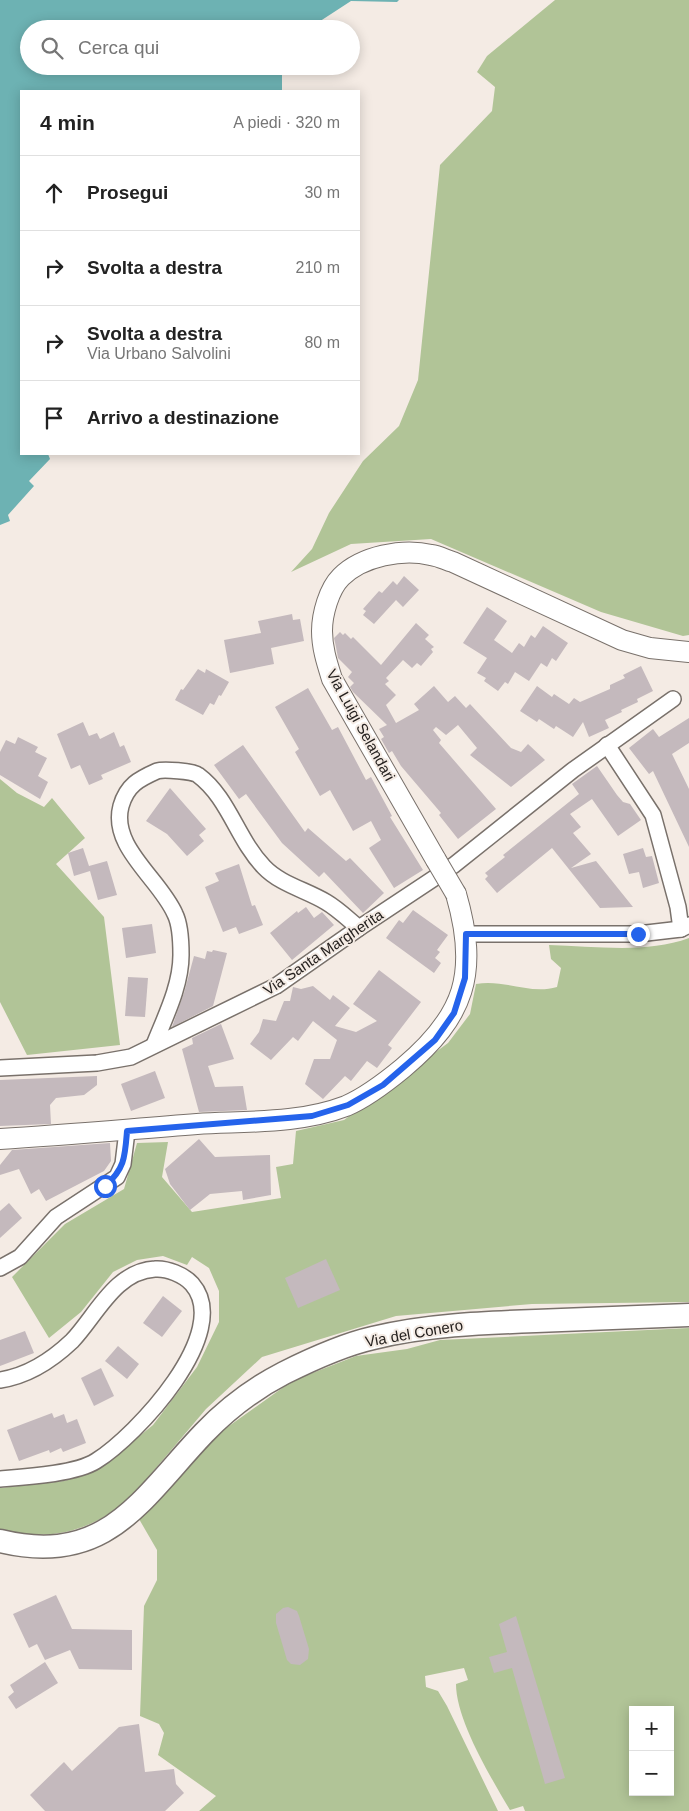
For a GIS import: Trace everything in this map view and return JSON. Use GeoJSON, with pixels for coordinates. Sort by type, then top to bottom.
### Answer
{"type":"FeatureCollection","features":[{"type":"Feature","properties":{"kind":"main road","name":"Via del Conero"},"geometry":{"type":"LineString","coordinates":[[4,1546],[34,1547],[68,1544],[110,1529],[144,1501],[205,1432],[231,1408],[282,1374],[339,1348],[396,1333],[471,1324],[689,1315]]}},
{"type":"Feature","properties":{"kind":"street","name":"Via Luigi Selandari"},"geometry":{"type":"LineString","coordinates":[[0,1139],[312,1116],[348,1105],[383,1085],[435,1040],[454,1013],[465,978],[466,934],[456,894],[330,672],[324,657],[322,629],[328,599],[341,577],[368,560],[388,554],[406,552],[430,554],[453,562],[622,640],[650,648],[689,652]]}},
{"type":"Feature","properties":{"kind":"street","name":"Via Santa Margherita"},"geometry":{"type":"LineString","coordinates":[[0,1068],[97,1063],[131,1056],[276,986],[454,865],[607,746],[673,699]]}},
{"type":"Feature","properties":{"kind":"street"},"geometry":{"type":"LineString","coordinates":[[466,934],[638,934],[685,927],[654,815],[607,746]]}},
{"type":"Feature","properties":{"kind":"street"},"geometry":{"type":"LineString","coordinates":[[154,1045],[177,983],[181,955],[176,915],[160,887],[137,861],[123,840],[119,815],[124,798],[136,780],[162,769],[196,774],[221,799],[244,842],[265,868],[295,887],[327,902],[359,928]]}},
{"type":"Feature","properties":{"kind":"street"},"geometry":{"type":"LineString","coordinates":[[0,1268],[20,1257],[56,1217],[116,1177],[123,1164],[127,1131]]}},
{"type":"Feature","properties":{"kind":"street"},"geometry":{"type":"LineString","coordinates":[[0,1380],[16,1378],[48,1361],[71,1341],[117,1285],[141,1272],[156,1268],[185,1276],[199,1292],[204,1312],[199,1333],[190,1355],[169,1390],[133,1431],[95,1462],[48,1475],[0,1479]]}},
{"type":"Feature","properties":{"kind":"green space"},"geometry":{"type":"Polygon","coordinates":[[[555,0],[689,0],[689,635],[683,636],[601,612],[431,539],[351,544],[291,572],[312,549],[329,513],[363,461],[399,426],[418,380],[440,165],[492,111],[495,87],[477,72],[487,56],[555,0]]]}},
{"type":"Feature","properties":{"kind":"green space"},"geometry":{"type":"Polygon","coordinates":[[[0,779],[17,793],[44,807],[52,798],[85,838],[56,864],[104,917],[120,1045],[27,1055],[0,1002],[0,779]]]}},
{"type":"Feature","properties":{"kind":"green space"},"geometry":{"type":"Polygon","coordinates":[[[689,938],[689,1302],[532,1304],[396,1316],[262,1357],[206,1409],[128,1501],[113,1512],[83,1527],[67,1532],[35,1534],[0,1529],[0,1488],[64,1481],[99,1469],[153,1425],[197,1367],[219,1322],[219,1291],[209,1268],[192,1257],[187,1265],[163,1256],[137,1260],[113,1272],[81,1312],[49,1338],[12,1277],[65,1224],[124,1189],[137,1143],[168,1142],[162,1177],[192,1212],[281,1198],[276,1167],[293,1164],[296,1131],[344,1120],[448,1043],[470,1014],[476,984],[497,983],[537,989],[557,987],[561,968],[551,959],[549,945],[638,948],[672,943],[689,938]]]}},
{"type":"Feature","properties":{"kind":"green space"},"geometry":{"type":"Polygon","coordinates":[[[689,1328],[689,1811],[525,1811],[523,1806],[510,1810],[476,1749],[462,1714],[456,1684],[468,1680],[464,1668],[425,1676],[426,1687],[438,1691],[447,1706],[498,1811],[199,1811],[216,1796],[158,1755],[164,1733],[159,1724],[140,1716],[144,1606],[157,1580],[157,1550],[139,1519],[222,1431],[292,1381],[356,1356],[407,1349],[440,1340],[689,1328]]]}},
{"type":"Feature","properties":{"kind":"water"},"geometry":{"type":"Polygon","coordinates":[[[0,0],[399,0],[397,2],[351,1],[322,20],[20,20],[20,75],[282,75],[282,90],[20,90],[20,455],[48,455],[50,459],[29,481],[34,486],[8,515],[10,521],[0,525],[0,0]]]}},
{"type":"Feature","properties":{"kind":"building"},"geometry":{"type":"Polygon","coordinates":[[[404,576],[419,590],[403,607],[396,600],[374,624],[363,615],[366,611],[363,609],[379,591],[382,593],[393,581],[397,585],[404,576]]]}},
{"type":"Feature","properties":{"kind":"building"},"geometry":{"type":"Polygon","coordinates":[[[487,607],[507,621],[494,640],[512,653],[519,643],[524,647],[531,635],[535,638],[543,626],[568,643],[556,661],[552,658],[547,667],[541,663],[529,681],[515,672],[508,684],[505,682],[498,691],[484,681],[486,678],[477,673],[487,658],[463,643],[487,607]]]}},
{"type":"Feature","properties":{"kind":"building"},"geometry":{"type":"Polygon","coordinates":[[[292,614],[293,620],[300,619],[304,641],[271,648],[274,664],[230,673],[224,640],[261,633],[258,621],[292,614]]]}},
{"type":"Feature","properties":{"kind":"building"},"geometry":{"type":"Polygon","coordinates":[[[416,623],[429,635],[425,639],[434,647],[431,649],[433,652],[421,666],[417,663],[412,668],[403,660],[386,678],[389,681],[385,684],[396,695],[386,705],[396,723],[419,710],[414,704],[434,686],[448,702],[455,696],[466,708],[470,704],[511,748],[521,752],[528,744],[545,760],[511,787],[470,755],[477,748],[458,725],[446,735],[436,727],[433,730],[441,740],[439,743],[496,809],[458,839],[439,815],[441,813],[401,766],[392,751],[389,753],[381,739],[384,737],[379,729],[387,725],[353,692],[350,687],[354,683],[348,677],[352,672],[338,658],[334,638],[340,632],[343,635],[345,633],[351,639],[353,637],[381,665],[416,623]]]}},
{"type":"Feature","properties":{"kind":"building"},"geometry":{"type":"Polygon","coordinates":[[[641,666],[653,691],[637,699],[638,702],[621,710],[622,712],[605,720],[609,728],[589,737],[583,722],[573,737],[556,726],[554,729],[539,719],[537,722],[520,711],[537,686],[552,697],[554,694],[569,704],[574,698],[580,702],[610,689],[610,685],[625,678],[623,675],[641,666]]]}},
{"type":"Feature","properties":{"kind":"building"},"geometry":{"type":"Polygon","coordinates":[[[198,669],[205,673],[206,669],[229,682],[214,705],[210,703],[203,715],[175,700],[181,689],[183,690],[198,669]]]}},
{"type":"Feature","properties":{"kind":"building"},"geometry":{"type":"Polygon","coordinates":[[[308,688],[332,730],[338,727],[366,780],[371,777],[392,816],[390,817],[423,870],[394,888],[369,848],[381,840],[371,821],[353,831],[330,790],[320,796],[295,752],[299,749],[275,707],[308,688]]]}},
{"type":"Feature","properties":{"kind":"building"},"geometry":{"type":"Polygon","coordinates":[[[689,718],[689,743],[672,754],[689,789],[689,847],[653,771],[649,774],[629,748],[653,729],[659,737],[689,718]]]}},
{"type":"Feature","properties":{"kind":"building"},"geometry":{"type":"Polygon","coordinates":[[[83,722],[89,736],[97,733],[100,739],[114,732],[120,747],[124,745],[131,762],[101,775],[103,779],[89,785],[80,765],[71,769],[57,734],[83,722]]]}},
{"type":"Feature","properties":{"kind":"building"},"geometry":{"type":"Polygon","coordinates":[[[18,737],[38,747],[35,752],[47,758],[38,776],[48,782],[40,799],[0,775],[0,752],[6,740],[15,744],[18,737]]]}},
{"type":"Feature","properties":{"kind":"building"},"geometry":{"type":"Polygon","coordinates":[[[243,745],[305,832],[308,828],[346,861],[350,858],[384,893],[363,913],[324,872],[319,877],[282,843],[246,794],[239,799],[214,765],[243,745]]]}},
{"type":"Feature","properties":{"kind":"building"},"geometry":{"type":"Polygon","coordinates":[[[597,766],[617,795],[623,802],[630,804],[641,820],[618,836],[592,799],[570,814],[581,827],[573,833],[591,854],[571,868],[596,861],[633,907],[600,908],[552,848],[497,893],[485,879],[488,876],[485,873],[505,857],[503,855],[579,794],[572,784],[597,766]]]}},
{"type":"Feature","properties":{"kind":"building"},"geometry":{"type":"Polygon","coordinates":[[[170,788],[206,829],[199,835],[204,841],[187,856],[167,834],[146,821],[170,788]]]}},
{"type":"Feature","properties":{"kind":"building"},"geometry":{"type":"Polygon","coordinates":[[[83,848],[89,866],[107,861],[117,895],[98,900],[90,871],[74,876],[68,853],[83,848]]]}},
{"type":"Feature","properties":{"kind":"building"},"geometry":{"type":"Polygon","coordinates":[[[643,848],[646,857],[652,856],[659,883],[643,888],[639,872],[629,874],[623,854],[643,848]]]}},
{"type":"Feature","properties":{"kind":"building"},"geometry":{"type":"Polygon","coordinates":[[[239,864],[252,906],[255,905],[263,925],[239,934],[236,927],[223,932],[205,887],[219,881],[215,873],[239,864]]]}},
{"type":"Feature","properties":{"kind":"building"},"geometry":{"type":"Polygon","coordinates":[[[306,907],[314,918],[322,912],[334,925],[292,960],[270,933],[297,911],[298,913],[306,907]]]}},
{"type":"Feature","properties":{"kind":"building"},"geometry":{"type":"Polygon","coordinates":[[[413,910],[448,935],[437,950],[440,952],[435,958],[441,963],[434,973],[386,938],[399,920],[403,923],[413,910]]]}},
{"type":"Feature","properties":{"kind":"building"},"geometry":{"type":"Polygon","coordinates":[[[152,924],[156,953],[126,958],[122,928],[152,924]]]}},
{"type":"Feature","properties":{"kind":"building"},"geometry":{"type":"Polygon","coordinates":[[[213,950],[227,953],[213,1006],[172,1027],[194,956],[205,959],[207,951],[212,952],[213,950]]]}},
{"type":"Feature","properties":{"kind":"building"},"geometry":{"type":"Polygon","coordinates":[[[379,970],[421,1002],[388,1045],[392,1048],[377,1068],[367,1061],[351,1081],[345,1076],[323,1099],[305,1084],[314,1059],[330,1059],[337,1040],[313,1021],[298,1041],[293,1037],[271,1060],[250,1044],[259,1032],[263,1019],[276,1021],[284,1001],[290,1001],[293,987],[301,989],[313,986],[330,1000],[333,995],[350,1008],[335,1026],[356,1032],[377,1021],[353,1004],[379,970]]]}},
{"type":"Feature","properties":{"kind":"building"},"geometry":{"type":"Polygon","coordinates":[[[128,977],[148,978],[145,1017],[125,1016],[128,977]]]}},
{"type":"Feature","properties":{"kind":"building"},"geometry":{"type":"Polygon","coordinates":[[[221,1024],[234,1059],[208,1066],[215,1087],[243,1086],[247,1110],[199,1112],[182,1049],[193,1044],[192,1038],[221,1024]]]}},
{"type":"Feature","properties":{"kind":"building"},"geometry":{"type":"Polygon","coordinates":[[[155,1071],[165,1098],[131,1111],[121,1084],[155,1071]]]}},
{"type":"Feature","properties":{"kind":"building"},"geometry":{"type":"Polygon","coordinates":[[[97,1076],[97,1085],[84,1095],[56,1098],[50,1105],[51,1124],[0,1126],[0,1080],[97,1076]]]}},
{"type":"Feature","properties":{"kind":"building"},"geometry":{"type":"Polygon","coordinates":[[[199,1139],[215,1157],[270,1155],[271,1195],[243,1200],[242,1191],[210,1194],[190,1210],[170,1184],[165,1169],[199,1139]]]}},
{"type":"Feature","properties":{"kind":"building"},"geometry":{"type":"Polygon","coordinates":[[[110,1143],[111,1161],[104,1171],[46,1201],[39,1189],[31,1194],[19,1169],[0,1175],[0,1165],[12,1150],[110,1143]]]}},
{"type":"Feature","properties":{"kind":"building"},"geometry":{"type":"Polygon","coordinates":[[[9,1203],[22,1218],[0,1238],[0,1211],[9,1203]]]}},
{"type":"Feature","properties":{"kind":"building"},"geometry":{"type":"Polygon","coordinates":[[[326,1259],[340,1290],[298,1308],[285,1278],[326,1259]]]}},
{"type":"Feature","properties":{"kind":"building"},"geometry":{"type":"Polygon","coordinates":[[[163,1296],[182,1311],[162,1337],[143,1323],[163,1296]]]}},
{"type":"Feature","properties":{"kind":"building"},"geometry":{"type":"Polygon","coordinates":[[[25,1331],[34,1353],[0,1366],[0,1340],[25,1331]]]}},
{"type":"Feature","properties":{"kind":"building"},"geometry":{"type":"Polygon","coordinates":[[[118,1346],[139,1364],[127,1379],[105,1361],[118,1346]]]}},
{"type":"Feature","properties":{"kind":"building"},"geometry":{"type":"Polygon","coordinates":[[[101,1368],[114,1396],[94,1406],[81,1378],[101,1368]]]}},
{"type":"Feature","properties":{"kind":"building"},"geometry":{"type":"Polygon","coordinates":[[[52,1413],[54,1418],[64,1414],[67,1423],[77,1419],[86,1443],[63,1452],[61,1448],[50,1453],[49,1450],[19,1461],[7,1430],[52,1413]]]}},
{"type":"Feature","properties":{"kind":"building"},"geometry":{"type":"Polygon","coordinates":[[[56,1595],[72,1629],[132,1630],[132,1670],[79,1669],[70,1650],[45,1660],[37,1644],[29,1648],[13,1614],[56,1595]]]}},
{"type":"Feature","properties":{"kind":"building"},"geometry":{"type":"Polygon","coordinates":[[[288,1607],[297,1611],[309,1649],[308,1659],[300,1665],[291,1664],[287,1660],[276,1623],[276,1614],[283,1608],[288,1607]]]}},
{"type":"Feature","properties":{"kind":"building"},"geometry":{"type":"Polygon","coordinates":[[[516,1616],[565,1778],[545,1784],[512,1668],[494,1673],[489,1657],[507,1652],[499,1624],[516,1616]]]}},
{"type":"Feature","properties":{"kind":"building"},"geometry":{"type":"Polygon","coordinates":[[[45,1662],[58,1683],[16,1709],[8,1697],[14,1692],[10,1685],[45,1662]]]}},
{"type":"Feature","properties":{"kind":"building"},"geometry":{"type":"Polygon","coordinates":[[[139,1724],[145,1772],[174,1769],[176,1784],[184,1793],[165,1811],[45,1811],[30,1795],[64,1762],[72,1771],[119,1727],[139,1724]]]}},
{"type":"Feature","properties":{"kind":"route"},"geometry":{"type":"LineString","coordinates":[[105,1186],[116,1177],[123,1164],[127,1131],[312,1116],[348,1105],[383,1085],[435,1040],[454,1013],[465,978],[466,934],[638,934]]}}]}
